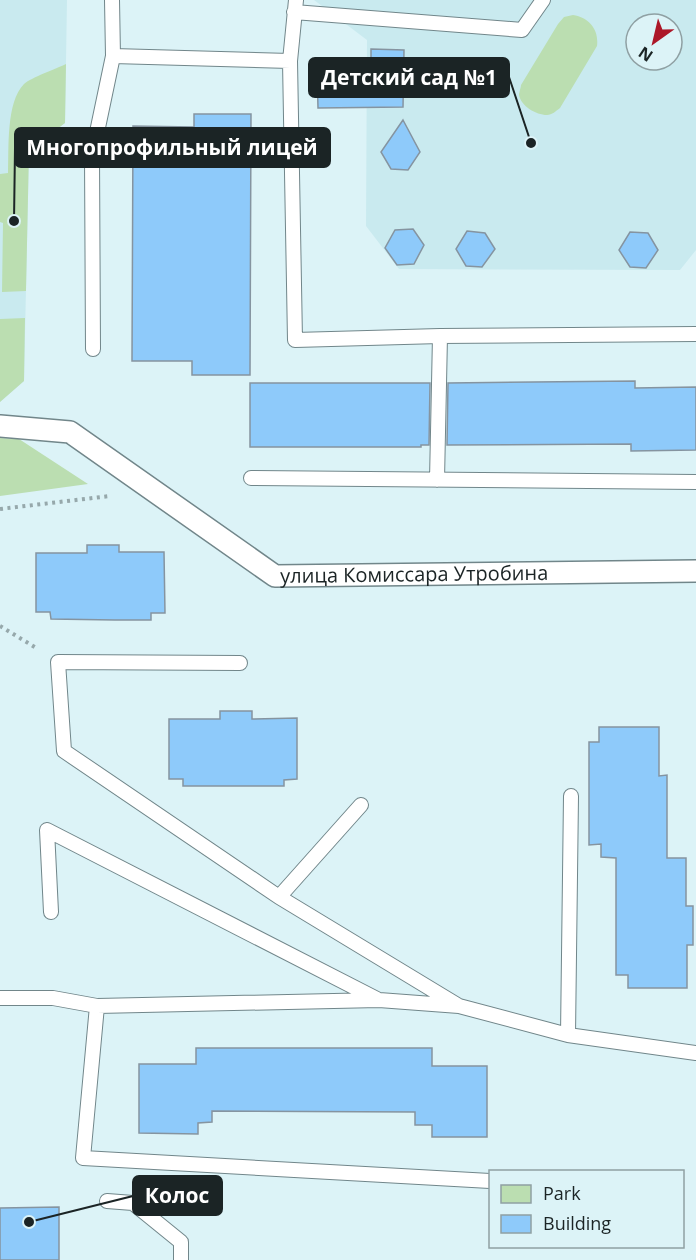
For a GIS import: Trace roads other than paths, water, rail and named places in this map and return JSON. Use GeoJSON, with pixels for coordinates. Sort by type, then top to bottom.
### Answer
{"type":"FeatureCollection","features":[{"type":"Feature","properties":{"kind":"street","name":"улица Комиссара Утробина"},"geometry":{"type":"LineString","coordinates":[[0,426],[70,432],[275,576],[696,571]]}},
{"type":"Feature","properties":{"kind":"lane"},"geometry":{"type":"LineString","coordinates":[[93,349],[92,156],[113,56],[112,0]]}},
{"type":"Feature","properties":{"kind":"lane"},"geometry":{"type":"LineString","coordinates":[[543,0],[522,30],[295,6],[290,61],[295,340],[440,336],[696,334]]}},
{"type":"Feature","properties":{"kind":"lane"},"geometry":{"type":"LineString","coordinates":[[113,56],[290,61]]}},
{"type":"Feature","properties":{"kind":"lane"},"geometry":{"type":"LineString","coordinates":[[437,480],[440,336]]}},
{"type":"Feature","properties":{"kind":"lane"},"geometry":{"type":"LineString","coordinates":[[251,478],[696,482]]}},
{"type":"Feature","properties":{"kind":"lane"},"geometry":{"type":"LineString","coordinates":[[240,663],[58,662],[64,752],[279,897],[459,1006]]}},
{"type":"Feature","properties":{"kind":"lane"},"geometry":{"type":"LineString","coordinates":[[568,1035],[571,796]]}},
{"type":"Feature","properties":{"kind":"lane"},"geometry":{"type":"LineString","coordinates":[[279,897],[362,805]]}},
{"type":"Feature","properties":{"kind":"lane"},"geometry":{"type":"LineString","coordinates":[[51,912],[47,830],[379,1000]]}},
{"type":"Feature","properties":{"kind":"lane"},"geometry":{"type":"LineString","coordinates":[[0,998],[53,998],[97,1006],[379,1000],[459,1006],[568,1035],[696,1053]]}},
{"type":"Feature","properties":{"kind":"lane"},"geometry":{"type":"LineString","coordinates":[[97,1006],[83,1158],[489,1181]]}},
{"type":"Feature","properties":{"kind":"lane"},"geometry":{"type":"LineString","coordinates":[[107,1201],[134,1203],[182,1242],[181,1260]]}},
{"type":"Feature","properties":{"kind":"place","name":"Детский сад №1"},"geometry":{"type":"Point","coordinates":[531,143]}},
{"type":"Feature","properties":{"kind":"place","name":"Многопрофильный лицей"},"geometry":{"type":"Point","coordinates":[14,221]}},
{"type":"Feature","properties":{"kind":"place","name":"Колос"},"geometry":{"type":"Point","coordinates":[29,1222]}}]}
